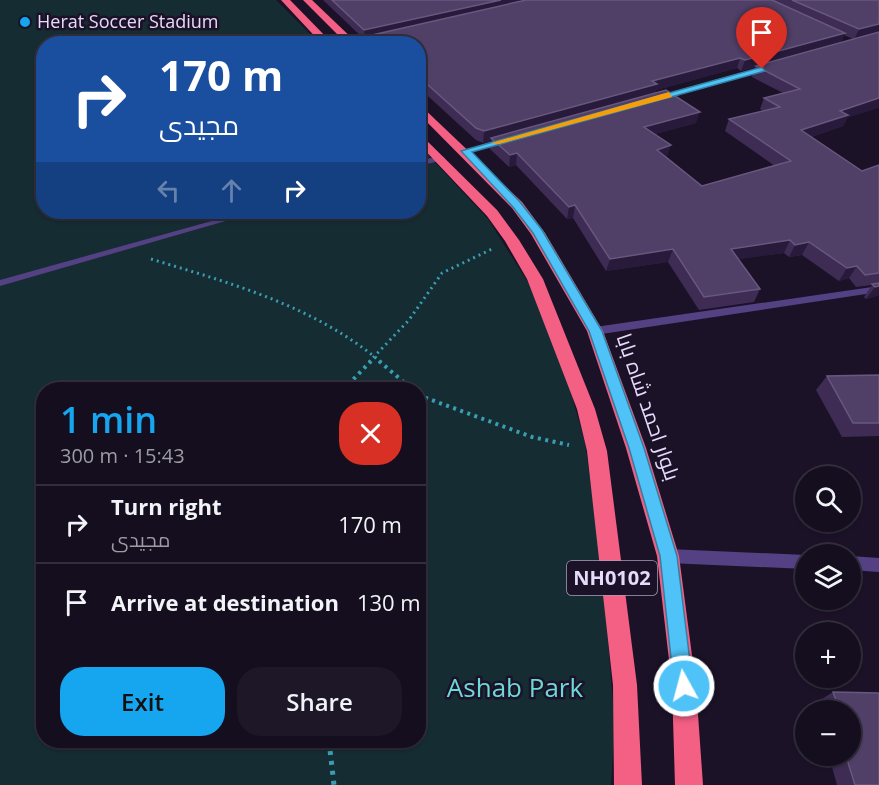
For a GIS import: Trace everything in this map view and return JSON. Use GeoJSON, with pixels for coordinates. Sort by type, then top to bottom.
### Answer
{"type":"FeatureCollection","features":[{"type":"Feature","properties":{"kind":"highway"},"geometry":{"type":"LineString","coordinates":[[285,0],[320,36]]}},
{"type":"Feature","properties":{"kind":"highway"},"geometry":{"type":"LineString","coordinates":[[310,0],[345,36]]}},
{"type":"Feature","properties":{"kind":"highway","name":"بلوار احمد شاه بابا"},"geometry":{"type":"LineString","coordinates":[[426,114],[517,204],[538,233],[595,331],[636,448],[668,556],[684,686],[689,785]]}},
{"type":"Feature","properties":{"kind":"highway","name":"NH0102"},"geometry":{"type":"LineString","coordinates":[[426,143],[492,213],[512,240],[535,279],[586,409],[597,451],[625,685],[628,785]]}},
{"type":"Feature","properties":{"kind":"street"},"geometry":{"type":"LineString","coordinates":[[648,100],[774,66]]}},
{"type":"Feature","properties":{"kind":"street"},"geometry":{"type":"LineString","coordinates":[[466,151],[512,138]]}},
{"type":"Feature","properties":{"kind":"street"},"geometry":{"type":"LineString","coordinates":[[426,162],[441,158]]}},
{"type":"Feature","properties":{"kind":"street"},"geometry":{"type":"LineString","coordinates":[[0,283],[227,219]]}},
{"type":"Feature","properties":{"kind":"street"},"geometry":{"type":"LineString","coordinates":[[595,331],[879,289]]}},
{"type":"Feature","properties":{"kind":"street"},"geometry":{"type":"LineString","coordinates":[[668,556],[795,562]]}},
{"type":"Feature","properties":{"kind":"street"},"geometry":{"type":"LineString","coordinates":[[861,564],[879,565]]}},
{"type":"Feature","properties":{"kind":"path"},"geometry":{"type":"LineString","coordinates":[[350,382],[409,320],[442,273],[512,240]]}},
{"type":"Feature","properties":{"kind":"path"},"geometry":{"type":"LineString","coordinates":[[119,249],[234,284],[314,316],[374,356],[404,382]]}},
{"type":"Feature","properties":{"kind":"path"},"geometry":{"type":"LineString","coordinates":[[426,398],[532,438],[597,451]]}},
{"type":"Feature","properties":{"kind":"path"},"geometry":{"type":"LineString","coordinates":[[330,748],[334,785]]}},
{"type":"Feature","properties":{"kind":"green space","name":"Ashab Park"},"geometry":{"type":"Polygon","coordinates":[[[0,0],[276,0],[312,36],[36,36],[36,219],[426,219],[426,153],[488,219],[529,284],[561,357],[585,443],[600,547],[615,725],[611,785],[0,785],[0,0]]]}},
{"type":"Feature","properties":{"kind":"building"},"geometry":{"type":"Polygon","coordinates":[[[332,0],[501,0],[364,30],[332,0]]]}},
{"type":"Feature","properties":{"kind":"building"},"geometry":{"type":"Polygon","coordinates":[[[526,0],[772,0],[845,33],[745,60],[740,58],[652,81],[657,84],[484,131],[476,128],[426,83],[426,36],[368,36],[526,0]]]}},
{"type":"Feature","properties":{"kind":"building"},"geometry":{"type":"Polygon","coordinates":[[[792,0],[879,0],[879,24],[859,29],[792,0]]]}},
{"type":"Feature","properties":{"kind":"building"},"geometry":{"type":"Polygon","coordinates":[[[879,32],[879,98],[840,111],[848,115],[801,130],[862,171],[879,165],[879,273],[865,275],[857,266],[847,268],[809,242],[795,245],[790,240],[731,249],[760,289],[704,297],[673,249],[610,259],[575,205],[569,207],[517,153],[510,155],[491,138],[666,90],[700,112],[644,127],[671,145],[657,150],[702,186],[791,161],[729,119],[780,107],[764,98],[800,89],[756,66],[879,32]]]}},
{"type":"Feature","properties":{"kind":"building"},"geometry":{"type":"Polygon","coordinates":[[[879,375],[879,423],[853,423],[827,376],[879,375]]]}},
{"type":"Feature","properties":{"kind":"building"},"geometry":{"type":"Polygon","coordinates":[[[833,692],[879,693],[879,785],[855,785],[849,766],[861,766],[861,700],[836,700],[833,692]]]}},
{"type":"Feature","properties":{"kind":"slow traffic"},"geometry":{"type":"LineString","coordinates":[[496,143],[669,95]]}},
{"type":"Feature","properties":{"kind":"place","name":"Herat Soccer Stadium"},"geometry":{"type":"Point","coordinates":[25,22]}},
{"type":"Feature","properties":{"kind":"route"},"geometry":{"type":"LineString","coordinates":[[684,686],[668,556],[636,448],[595,331],[538,233],[517,204],[466,151],[762,69]]}}]}
